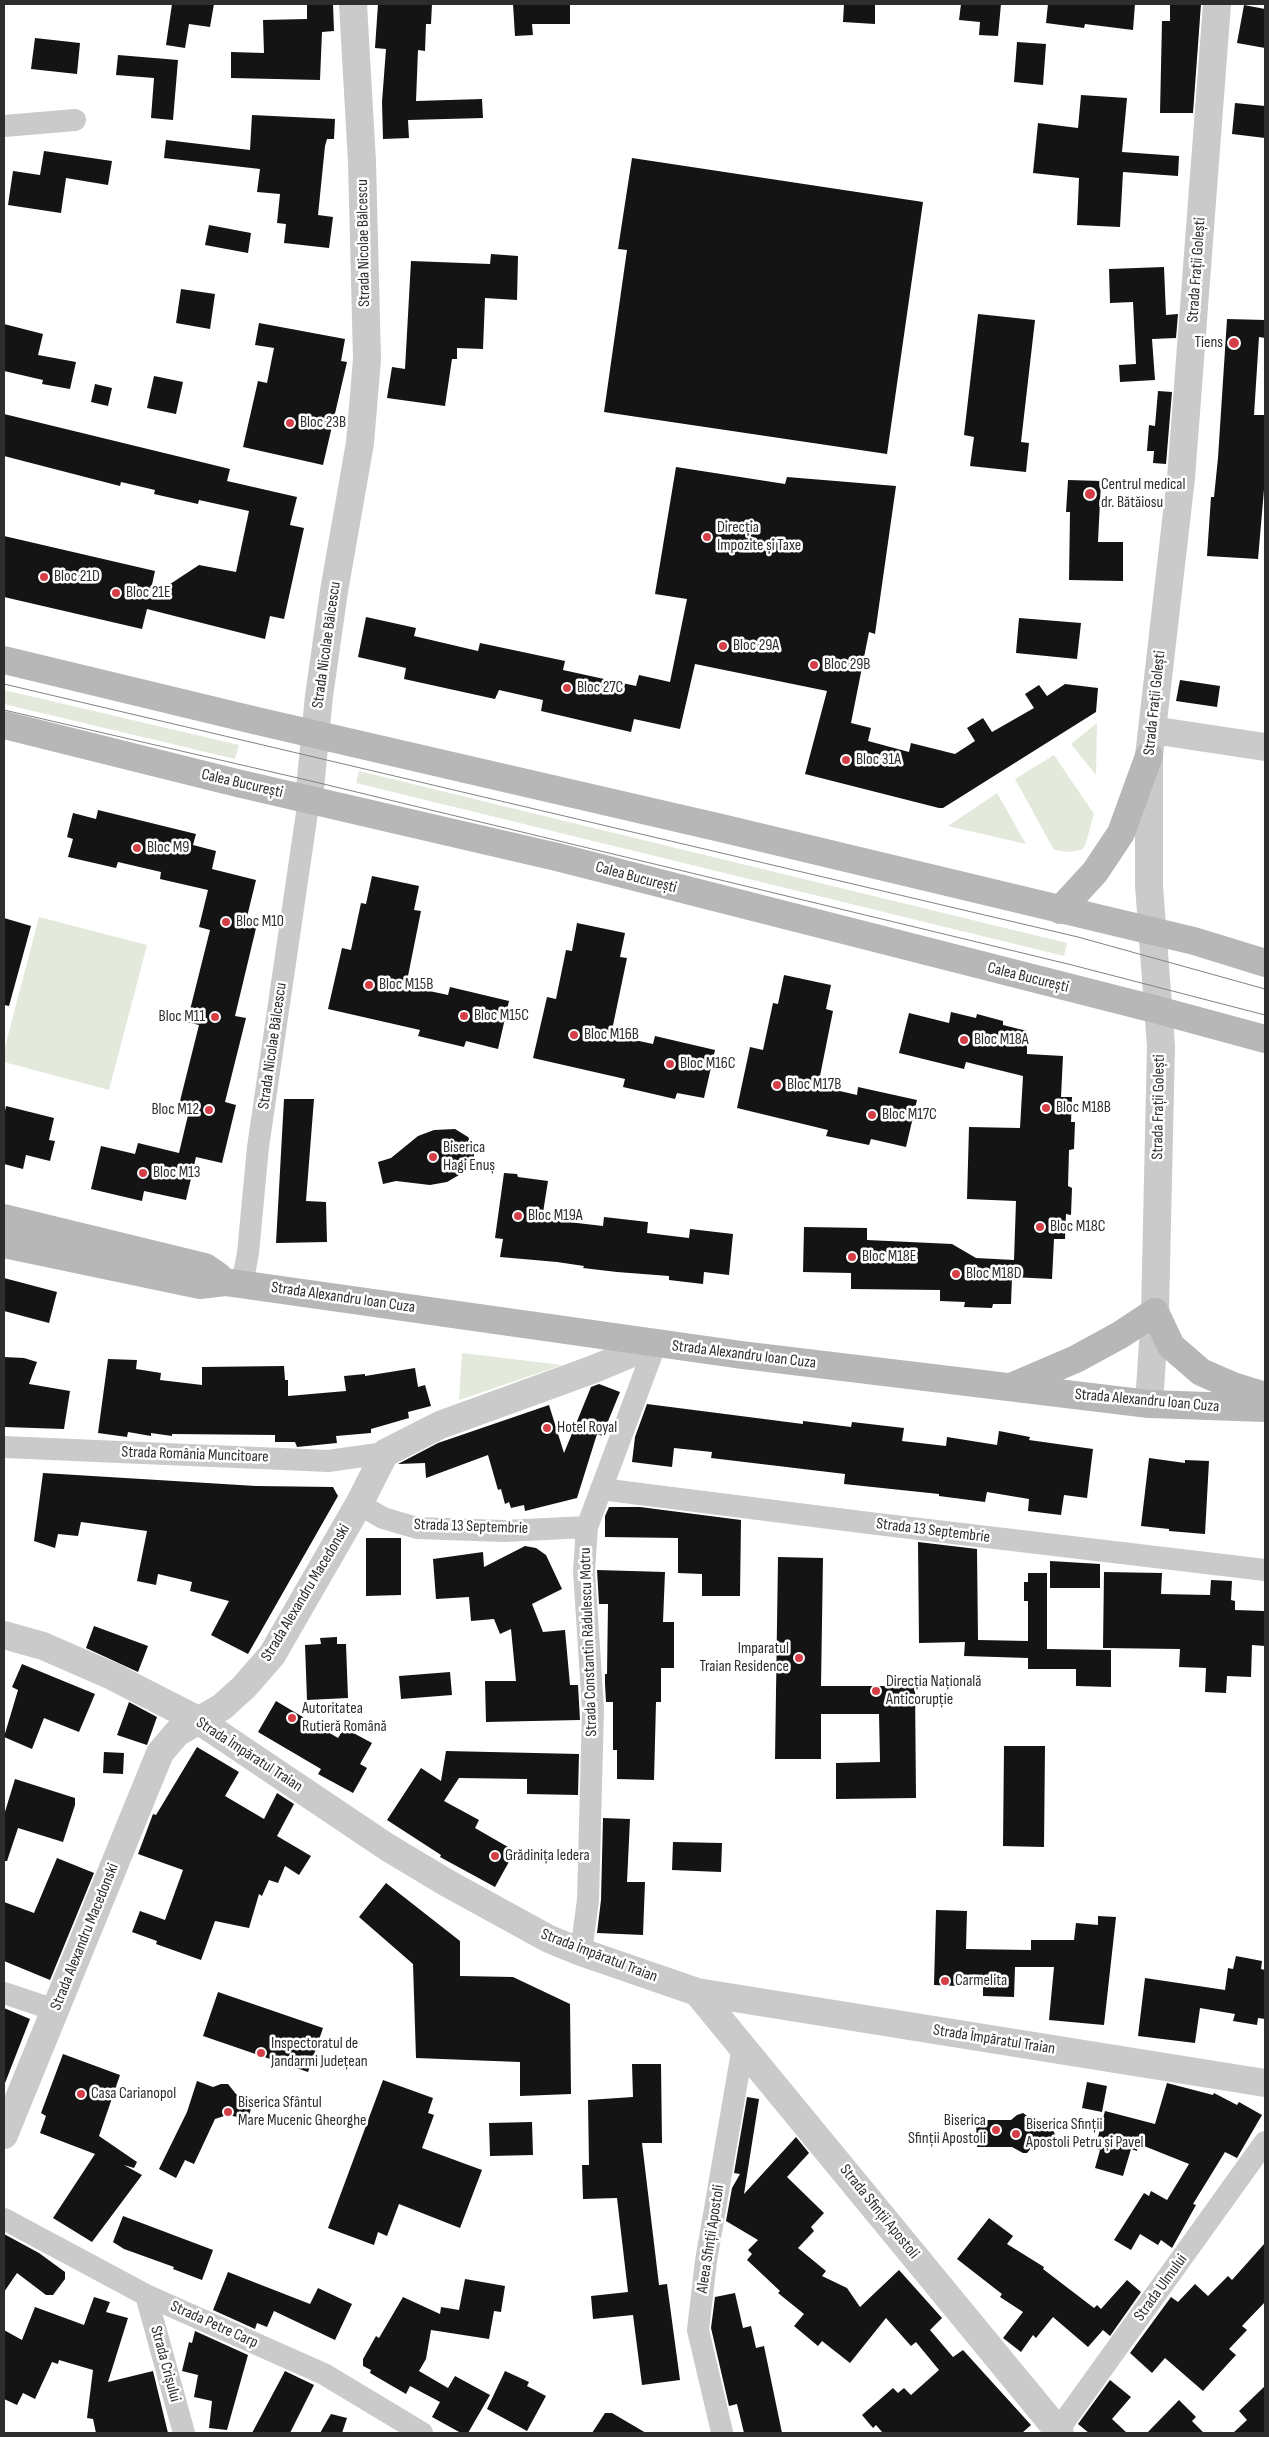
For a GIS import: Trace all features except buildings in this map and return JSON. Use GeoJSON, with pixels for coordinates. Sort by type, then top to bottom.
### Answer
{"type":"FeatureCollection","features":[{"type":"Feature","properties":{"kind":"main road"},"geometry":{"type":"LineString","coordinates":[[4,660],[1152,931],[1265,963]]}},
{"type":"Feature","properties":{"kind":"main road","name":"Calea București"},"geometry":{"type":"LineString","coordinates":[[4,726],[557,857],[1265,1039]]}},
{"type":"Feature","properties":{"kind":"main road"},"geometry":{"type":"LineString","coordinates":[[1060,910],[1095,872],[1121,833],[1151,743]]}},
{"type":"Feature","properties":{"kind":"main road","name":"Strada Alexandru Ioan Cuza"},"geometry":{"type":"LineString","coordinates":[[4,1218],[205,1267],[234,1283]]}},
{"type":"Feature","properties":{"kind":"main road","name":"Strada Alexandru Ioan Cuza"},"geometry":{"type":"LineString","coordinates":[[4,1244],[200,1285],[234,1283],[656,1343],[1149,1404],[1265,1408]]}},
{"type":"Feature","properties":{"kind":"main road"},"geometry":{"type":"LineString","coordinates":[[1012,1386],[1076,1359],[1120,1336],[1155,1312],[1171,1346],[1201,1372],[1233,1386],[1265,1396]]}},
{"type":"Feature","properties":{"kind":"street","name":"Strada Nicolae Bălcescu"},"geometry":{"type":"LineString","coordinates":[[234,1283],[248,1253],[258,1147],[309,799],[315,734],[334,591],[360,443],[367,359],[362,162],[353,4]]}},
{"type":"Feature","properties":{"kind":"street","name":"Strada Frații Golești"},"geometry":{"type":"LineString","coordinates":[[1149,1404],[1155,1312],[1161,1046],[1149,886],[1151,743],[1156,680],[1181,478],[1217,4]]}},
{"type":"Feature","properties":{"kind":"street"},"geometry":{"type":"LineString","coordinates":[[4,126],[75,120]]}},
{"type":"Feature","properties":{"kind":"street"},"geometry":{"type":"LineString","coordinates":[[1151,743],[1265,747]]}},
{"type":"Feature","properties":{"kind":"street"},"geometry":{"type":"LineString","coordinates":[[385,1453],[440,1425],[594,1369],[656,1343]]}},
{"type":"Feature","properties":{"kind":"street","name":"Strada Constantin Rădulescu Motru"},"geometry":{"type":"LineString","coordinates":[[581,1952],[588,1900],[593,1709],[584,1571],[587,1527],[656,1343]]}},
{"type":"Feature","properties":{"kind":"street","name":"Strada România Muncitoare"},"geometry":{"type":"LineString","coordinates":[[4,1447],[328,1461],[385,1453]]}},
{"type":"Feature","properties":{"kind":"street","name":"Strada Alexandru Macedonski"},"geometry":{"type":"LineString","coordinates":[[4,2135],[160,1753],[177,1733],[222,1707],[244,1687],[272,1655],[359,1504],[385,1453]]}},
{"type":"Feature","properties":{"kind":"street","name":"Strada 13 Septembrie"},"geometry":{"type":"LineString","coordinates":[[601,1489],[1265,1570]]}},
{"type":"Feature","properties":{"kind":"street","name":"Strada 13 Septembrie"},"geometry":{"type":"LineString","coordinates":[[359,1504],[384,1518],[417,1528],[504,1532],[587,1527]]}},
{"type":"Feature","properties":{"kind":"street","name":"Strada Împăratul Traian"},"geometry":{"type":"LineString","coordinates":[[4,1635],[43,1646],[112,1676],[198,1720],[387,1847],[541,1934],[581,1952],[697,1992],[1265,2083]]}},
{"type":"Feature","properties":{"kind":"street","name":"Strada Sfinții Apostoli"},"geometry":{"type":"LineString","coordinates":[[697,1992],[1058,2432]]}},
{"type":"Feature","properties":{"kind":"street"},"geometry":{"type":"LineString","coordinates":[[4,1993],[55,2010]]}},
{"type":"Feature","properties":{"kind":"street","name":"Aleea Sfinții Apostoli"},"geometry":{"type":"LineString","coordinates":[[722,2432],[698,2330],[706,2261],[743,2046]]}},
{"type":"Feature","properties":{"kind":"street","name":"Strada Ulmului"},"geometry":{"type":"LineString","coordinates":[[1058,2432],[1265,2142]]}},
{"type":"Feature","properties":{"kind":"street","name":"Strada Petre Carp"},"geometry":{"type":"LineString","coordinates":[[4,2218],[146,2296],[324,2374],[422,2433]]}},
{"type":"Feature","properties":{"kind":"street","name":"Strada Crișului"},"geometry":{"type":"LineString","coordinates":[[146,2296],[184,2433]]}},
{"type":"Feature","properties":{"kind":"shaded area"},"geometry":{"type":"Polygon","coordinates":[[[4,690],[239,745],[235,759],[4,704],[4,690]]]}},
{"type":"Feature","properties":{"kind":"shaded area"},"geometry":{"type":"Polygon","coordinates":[[[1097,723],[1096,775],[1071,744],[1097,723]]]}},
{"type":"Feature","properties":{"kind":"shaded area"},"geometry":{"type":"Polygon","coordinates":[[[1054,755],[1094,814],[1085,846],[1081,850],[1068,852],[1054,850],[1015,779],[1054,755]]]}},
{"type":"Feature","properties":{"kind":"shaded area"},"geometry":{"type":"Polygon","coordinates":[[[359,771],[1067,943],[1064,956],[356,783],[359,771]]]}},
{"type":"Feature","properties":{"kind":"shaded area"},"geometry":{"type":"Polygon","coordinates":[[[997,793],[1026,844],[948,826],[997,793]]]}},
{"type":"Feature","properties":{"kind":"shaded area"},"geometry":{"type":"Polygon","coordinates":[[[39,917],[147,945],[109,1090],[4,1062],[4,1051],[39,917]]]}},
{"type":"Feature","properties":{"kind":"shaded area"},"geometry":{"type":"Polygon","coordinates":[[[462,1353],[562,1365],[459,1400],[462,1353]]]}},
{"type":"Feature","properties":{"kind":"tram line"},"geometry":{"type":"LineString","coordinates":[[4,684],[1078,937],[1265,989]]}},
{"type":"Feature","properties":{"kind":"tram line"},"geometry":{"type":"LineString","coordinates":[[4,710],[311,781],[1072,965],[1265,1015]]}},
{"type":"Feature","properties":{"kind":"place","name":"Tiens"},"geometry":{"type":"Point","coordinates":[1234,343]}},
{"type":"Feature","properties":{"kind":"place","name":"Bloc 23B"},"geometry":{"type":"Point","coordinates":[290,423]}},
{"type":"Feature","properties":{"kind":"place","name":"Centrul medical dr. Bătăiosu"},"geometry":{"type":"Point","coordinates":[1090,494]}},
{"type":"Feature","properties":{"kind":"place","name":"Direcția Impozite și Taxe"},"geometry":{"type":"Point","coordinates":[707,537]}},
{"type":"Feature","properties":{"kind":"place","name":"Bloc 21D"},"geometry":{"type":"Point","coordinates":[44,577]}},
{"type":"Feature","properties":{"kind":"place","name":"Bloc 21E"},"geometry":{"type":"Point","coordinates":[116,593]}},
{"type":"Feature","properties":{"kind":"place","name":"Bloc 29A"},"geometry":{"type":"Point","coordinates":[723,646]}},
{"type":"Feature","properties":{"kind":"place","name":"Bloc 29B"},"geometry":{"type":"Point","coordinates":[814,665]}},
{"type":"Feature","properties":{"kind":"place","name":"Bloc 27C"},"geometry":{"type":"Point","coordinates":[567,688]}},
{"type":"Feature","properties":{"kind":"place","name":"Bloc 31A"},"geometry":{"type":"Point","coordinates":[846,760]}},
{"type":"Feature","properties":{"kind":"place","name":"Bloc M9"},"geometry":{"type":"Point","coordinates":[137,848]}},
{"type":"Feature","properties":{"kind":"place","name":"Bloc M10"},"geometry":{"type":"Point","coordinates":[226,922]}},
{"type":"Feature","properties":{"kind":"place","name":"Bloc M15B"},"geometry":{"type":"Point","coordinates":[369,985]}},
{"type":"Feature","properties":{"kind":"place","name":"Bloc M15C"},"geometry":{"type":"Point","coordinates":[464,1016]}},
{"type":"Feature","properties":{"kind":"place","name":"Bloc M11"},"geometry":{"type":"Point","coordinates":[215,1017]}},
{"type":"Feature","properties":{"kind":"place","name":"Bloc M16B"},"geometry":{"type":"Point","coordinates":[574,1035]}},
{"type":"Feature","properties":{"kind":"place","name":"Bloc M18A"},"geometry":{"type":"Point","coordinates":[964,1040]}},
{"type":"Feature","properties":{"kind":"place","name":"Bloc M16C"},"geometry":{"type":"Point","coordinates":[670,1064]}},
{"type":"Feature","properties":{"kind":"place","name":"Bloc M17B"},"geometry":{"type":"Point","coordinates":[777,1085]}},
{"type":"Feature","properties":{"kind":"place","name":"Bloc M18B"},"geometry":{"type":"Point","coordinates":[1046,1108]}},
{"type":"Feature","properties":{"kind":"place","name":"Bloc M12"},"geometry":{"type":"Point","coordinates":[209,1110]}},
{"type":"Feature","properties":{"kind":"place","name":"Bloc M17C"},"geometry":{"type":"Point","coordinates":[872,1115]}},
{"type":"Feature","properties":{"kind":"place","name":"Biserica Hagi Enuș"},"geometry":{"type":"Point","coordinates":[433,1157]}},
{"type":"Feature","properties":{"kind":"place","name":"Bloc M13"},"geometry":{"type":"Point","coordinates":[143,1173]}},
{"type":"Feature","properties":{"kind":"place","name":"Bloc M19A"},"geometry":{"type":"Point","coordinates":[518,1216]}},
{"type":"Feature","properties":{"kind":"place","name":"Bloc M18C"},"geometry":{"type":"Point","coordinates":[1040,1227]}},
{"type":"Feature","properties":{"kind":"place","name":"Bloc M18E"},"geometry":{"type":"Point","coordinates":[852,1257]}},
{"type":"Feature","properties":{"kind":"place","name":"Bloc M18D"},"geometry":{"type":"Point","coordinates":[956,1274]}},
{"type":"Feature","properties":{"kind":"place","name":"Hotel Royal"},"geometry":{"type":"Point","coordinates":[547,1428]}},
{"type":"Feature","properties":{"kind":"place","name":"Imparatul Traian Residence"},"geometry":{"type":"Point","coordinates":[799,1658]}},
{"type":"Feature","properties":{"kind":"place","name":"Direcția Națională Anticorupție"},"geometry":{"type":"Point","coordinates":[876,1691]}},
{"type":"Feature","properties":{"kind":"place","name":"Autoritatea Rutieră Română"},"geometry":{"type":"Point","coordinates":[292,1718]}},
{"type":"Feature","properties":{"kind":"place","name":"Grădinița Iedera"},"geometry":{"type":"Point","coordinates":[495,1856]}},
{"type":"Feature","properties":{"kind":"place","name":"Carmelita"},"geometry":{"type":"Point","coordinates":[945,1981]}},
{"type":"Feature","properties":{"kind":"place","name":"Inspectoratul de Jandarmi Județean"},"geometry":{"type":"Point","coordinates":[261,2053]}},
{"type":"Feature","properties":{"kind":"place","name":"Casa Carianopol"},"geometry":{"type":"Point","coordinates":[81,2094]}},
{"type":"Feature","properties":{"kind":"place","name":"Biserica Sfântul Mare Mucenic Gheorghe"},"geometry":{"type":"Point","coordinates":[228,2112]}},
{"type":"Feature","properties":{"kind":"place","name":"Biserica Sfinții Apostoli"},"geometry":{"type":"Point","coordinates":[996,2130]}},
{"type":"Feature","properties":{"kind":"place","name":"Biserica Sfinții Apostoli Petru și Pavel"},"geometry":{"type":"Point","coordinates":[1016,2134]}}]}
